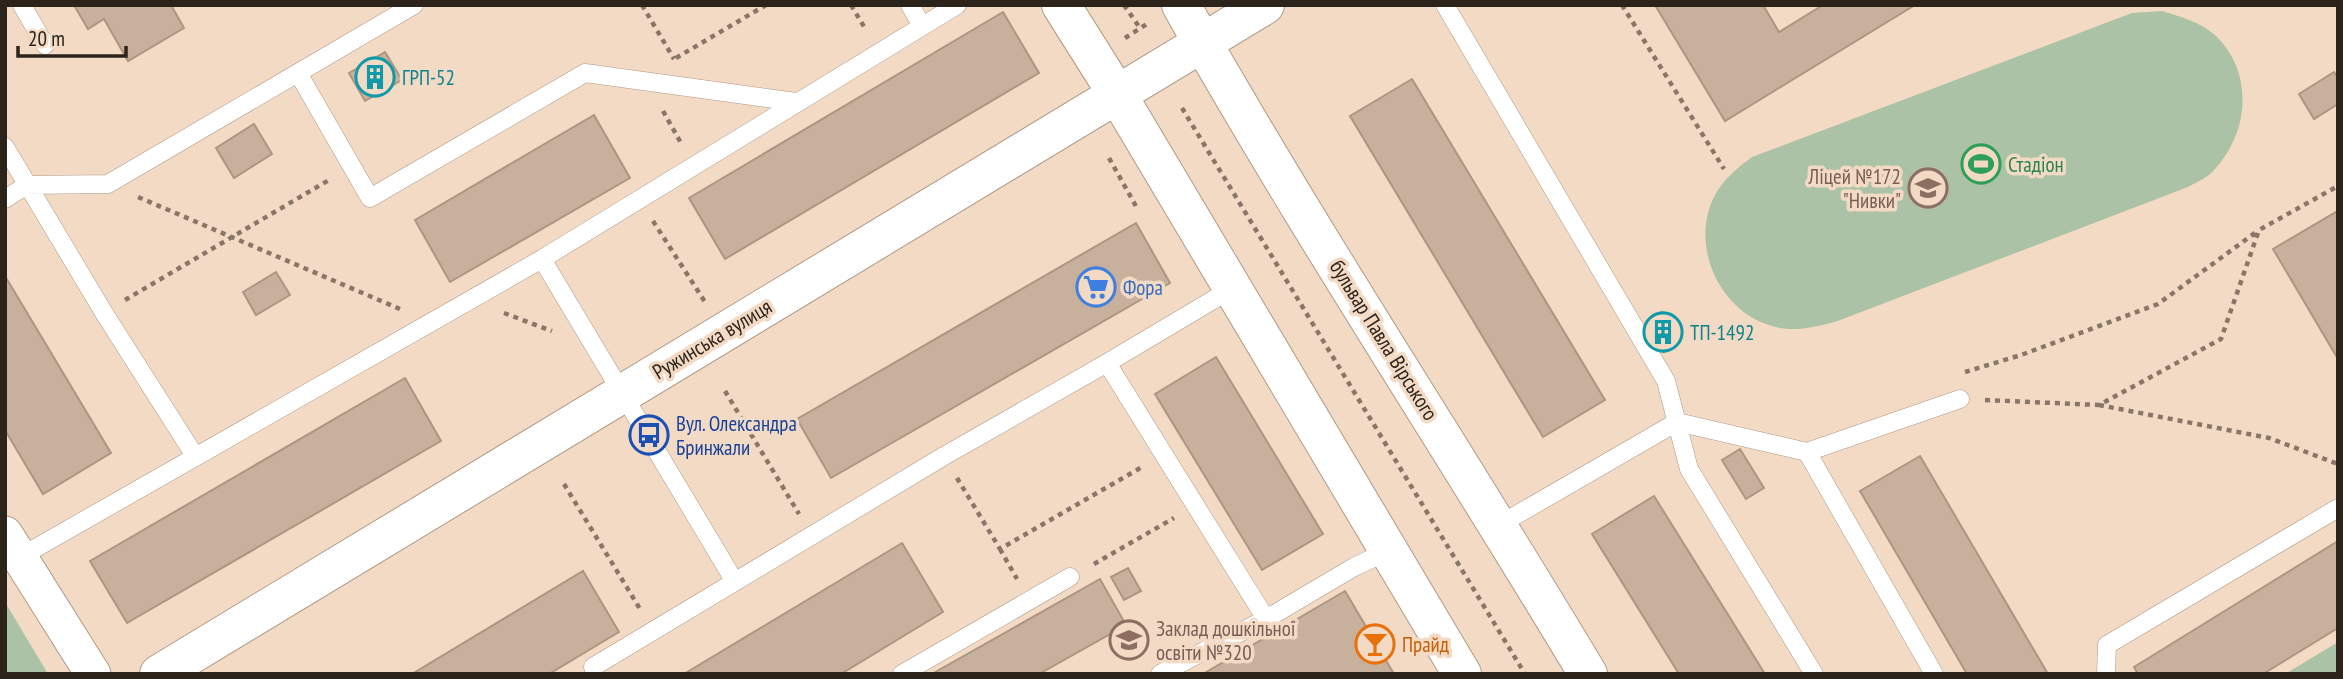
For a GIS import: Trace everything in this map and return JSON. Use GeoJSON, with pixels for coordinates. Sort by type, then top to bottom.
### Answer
{"type":"FeatureCollection","features":[{"type":"Feature","properties":{"kind":"street"},"geometry":{"type":"LineString","coordinates":[[1061,5],[1117,94],[1462,674]]}},
{"type":"Feature","properties":{"kind":"street","name":"Ружинська вулиця"},"geometry":{"type":"LineString","coordinates":[[159,674],[1265,5]]}},
{"type":"Feature","properties":{"kind":"street","name":"бульвар Павла Вірського"},"geometry":{"type":"LineString","coordinates":[[1166,13],[1202,43],[1246,119],[1499,525],[1588,674]]}},
{"type":"Feature","properties":{"kind":"street"},"geometry":{"type":"LineString","coordinates":[[12,546],[93,674]]}},
{"type":"Feature","properties":{"kind":"lane"},"geometry":{"type":"LineString","coordinates":[[22,5],[44,45]]}},
{"type":"Feature","properties":{"kind":"lane"},"geometry":{"type":"LineString","coordinates":[[5,199],[27,185],[108,184],[414,5]]}},
{"type":"Feature","properties":{"kind":"lane"},"geometry":{"type":"LineString","coordinates":[[909,5],[922,26]]}},
{"type":"Feature","properties":{"kind":"lane"},"geometry":{"type":"LineString","coordinates":[[12,546],[195,456],[542,259],[957,5]]}},
{"type":"Feature","properties":{"kind":"lane"},"geometry":{"type":"LineString","coordinates":[[1445,5],[1666,381],[1689,469],[1814,674]]}},
{"type":"Feature","properties":{"kind":"lane"},"geometry":{"type":"LineString","coordinates":[[298,73],[370,198],[585,73],[796,103]]}},
{"type":"Feature","properties":{"kind":"lane"},"geometry":{"type":"LineString","coordinates":[[5,147],[104,313],[195,456]]}},
{"type":"Feature","properties":{"kind":"lane"},"geometry":{"type":"LineString","coordinates":[[542,259],[735,582]]}},
{"type":"Feature","properties":{"kind":"lane"},"geometry":{"type":"LineString","coordinates":[[591,672],[653,631],[944,456],[1233,288]]}},
{"type":"Feature","properties":{"kind":"lane"},"geometry":{"type":"LineString","coordinates":[[1107,363],[1266,619]]}},
{"type":"Feature","properties":{"kind":"lane"},"geometry":{"type":"LineString","coordinates":[[1499,525],[1676,422],[1807,452],[1959,399]]}},
{"type":"Feature","properties":{"kind":"lane"},"geometry":{"type":"LineString","coordinates":[[1807,452],[1934,674]]}},
{"type":"Feature","properties":{"kind":"lane"},"geometry":{"type":"LineString","coordinates":[[2106,674],[2107,645],[2338,508]]}},
{"type":"Feature","properties":{"kind":"lane"},"geometry":{"type":"LineString","coordinates":[[1160,674],[1388,551]]}},
{"type":"Feature","properties":{"kind":"lane"},"geometry":{"type":"LineString","coordinates":[[902,674],[1070,577]]}},
{"type":"Feature","properties":{"kind":"path"},"geometry":{"type":"LineString","coordinates":[[642,5],[674,60]]}},
{"type":"Feature","properties":{"kind":"path"},"geometry":{"type":"LineString","coordinates":[[694,165],[646,82],[674,60],[766,5]]}},
{"type":"Feature","properties":{"kind":"path"},"geometry":{"type":"LineString","coordinates":[[1124,5],[1140,28]]}},
{"type":"Feature","properties":{"kind":"path"},"geometry":{"type":"LineString","coordinates":[[1622,5],[1724,169]]}},
{"type":"Feature","properties":{"kind":"path"},"geometry":{"type":"LineString","coordinates":[[1118,42],[1166,13]]}},
{"type":"Feature","properties":{"kind":"path"},"geometry":{"type":"LineString","coordinates":[[1182,108],[1525,674]]}},
{"type":"Feature","properties":{"kind":"path"},"geometry":{"type":"LineString","coordinates":[[104,313],[351,167]]}},
{"type":"Feature","properties":{"kind":"path"},"geometry":{"type":"LineString","coordinates":[[108,184],[431,322]]}},
{"type":"Feature","properties":{"kind":"path"},"geometry":{"type":"LineString","coordinates":[[1955,375],[2021,355],[2158,304],[2259,230],[2338,186]]}},
{"type":"Feature","properties":{"kind":"path"},"geometry":{"type":"LineString","coordinates":[[639,199],[707,306]]}},
{"type":"Feature","properties":{"kind":"path"},"geometry":{"type":"LineString","coordinates":[[2099,405],[2221,339],[2259,230]]}},
{"type":"Feature","properties":{"kind":"path"},"geometry":{"type":"LineString","coordinates":[[468,300],[595,347]]}},
{"type":"Feature","properties":{"kind":"path"},"geometry":{"type":"LineString","coordinates":[[725,391],[812,536]]}},
{"type":"Feature","properties":{"kind":"path"},"geometry":{"type":"LineString","coordinates":[[1959,399],[2099,405],[2269,438],[2338,464]]}},
{"type":"Feature","properties":{"kind":"path"},"geometry":{"type":"LineString","coordinates":[[944,456],[1000,549],[1164,454]]}},
{"type":"Feature","properties":{"kind":"path"},"geometry":{"type":"LineString","coordinates":[[564,484],[653,631]]}},
{"type":"Feature","properties":{"kind":"path"},"geometry":{"type":"LineString","coordinates":[[1070,577],[1196,505]]}},
{"type":"Feature","properties":{"kind":"green space","name":"Стадіон"},"geometry":{"type":"Polygon","coordinates":[[[2162,11],[2210,31],[2228,51],[2237,67],[2242,102],[2235,138],[2226,154],[2206,177],[2188,187],[1828,324],[1798,329],[1776,327],[1756,320],[1739,308],[1725,293],[1708,256],[1705,235],[1708,215],[1722,184],[1752,157],[2132,13],[2162,11]]]}},
{"type":"Feature","properties":{"kind":"green space"},"geometry":{"type":"Polygon","coordinates":[[[5,602],[48,674],[5,674],[5,602]]]}},
{"type":"Feature","properties":{"kind":"green space"},"geometry":{"type":"Polygon","coordinates":[[[2338,642],[2338,674],[2285,674],[2338,642]]]}},
{"type":"Feature","properties":{"kind":"building"},"geometry":{"type":"Polygon","coordinates":[[[74,5],[171,5],[184,28],[128,61],[104,19],[88,29],[74,5]]]}},
{"type":"Feature","properties":{"kind":"building"},"geometry":{"type":"Polygon","coordinates":[[[1655,5],[1763,5],[1779,32],[1823,5],[1915,5],[1725,121],[1655,5]]]}},
{"type":"Feature","properties":{"kind":"building"},"geometry":{"type":"Polygon","coordinates":[[[1003,12],[1039,73],[725,259],[689,198],[1003,12]]]}},
{"type":"Feature","properties":{"kind":"building","name":"ГРП-52"},"geometry":{"type":"Polygon","coordinates":[[[385,52],[402,80],[365,101],[349,73],[385,52]]]}},
{"type":"Feature","properties":{"kind":"building"},"geometry":{"type":"Polygon","coordinates":[[[2334,72],[2338,78],[2338,104],[2314,119],[2299,94],[2334,72]]]}},
{"type":"Feature","properties":{"kind":"building"},"geometry":{"type":"Polygon","coordinates":[[[1412,79],[1605,400],[1543,437],[1350,116],[1412,79]]]}},
{"type":"Feature","properties":{"kind":"building"},"geometry":{"type":"Polygon","coordinates":[[[594,115],[630,178],[450,282],[415,220],[594,115]]]}},
{"type":"Feature","properties":{"kind":"building"},"geometry":{"type":"Polygon","coordinates":[[[254,124],[272,154],[234,178],[216,148],[254,124]]]}},
{"type":"Feature","properties":{"kind":"building"},"geometry":{"type":"Polygon","coordinates":[[[2336,212],[2338,216],[2338,359],[2273,249],[2336,212]]]}},
{"type":"Feature","properties":{"kind":"building"},"geometry":{"type":"Polygon","coordinates":[[[1136,223],[1170,283],[831,478],[797,419],[1136,223]]]}},
{"type":"Feature","properties":{"kind":"building"},"geometry":{"type":"Polygon","coordinates":[[[276,272],[290,295],[256,315],[243,292],[276,272]]]}},
{"type":"Feature","properties":{"kind":"building"},"geometry":{"type":"Polygon","coordinates":[[[5,276],[111,453],[43,494],[5,430],[5,276]]]}},
{"type":"Feature","properties":{"kind":"building","name":"ТП-1492"},"geometry":{"type":"Polygon","coordinates":[[[1662,312],[1680,342],[1664,352],[1646,322],[1662,312]]]}},
{"type":"Feature","properties":{"kind":"building"},"geometry":{"type":"Polygon","coordinates":[[[1216,357],[1323,534],[1262,570],[1155,394],[1216,357]]]}},
{"type":"Feature","properties":{"kind":"building"},"geometry":{"type":"Polygon","coordinates":[[[405,378],[441,441],[127,623],[90,561],[405,378]]]}},
{"type":"Feature","properties":{"kind":"building"},"geometry":{"type":"Polygon","coordinates":[[[1740,449],[1764,488],[1746,499],[1722,460],[1740,449]]]}},
{"type":"Feature","properties":{"kind":"building"},"geometry":{"type":"Polygon","coordinates":[[[1920,456],[2048,674],[1967,674],[1860,491],[1920,456]]]}},
{"type":"Feature","properties":{"kind":"building"},"geometry":{"type":"Polygon","coordinates":[[[1654,496],[1765,674],[1679,674],[1592,534],[1654,496]]]}},
{"type":"Feature","properties":{"kind":"building"},"geometry":{"type":"Polygon","coordinates":[[[2338,541],[2338,628],[2263,674],[2138,674],[2134,667],[2338,541]]]}},
{"type":"Feature","properties":{"kind":"building"},"geometry":{"type":"Polygon","coordinates":[[[902,543],[943,612],[841,674],[684,674],[902,543]]]}},
{"type":"Feature","properties":{"kind":"building"},"geometry":{"type":"Polygon","coordinates":[[[1128,568],[1141,591],[1124,600],[1111,577],[1128,568]]]}},
{"type":"Feature","properties":{"kind":"building"},"geometry":{"type":"Polygon","coordinates":[[[583,571],[619,632],[549,674],[412,674],[583,571]]]}},
{"type":"Feature","properties":{"kind":"building"},"geometry":{"type":"Polygon","coordinates":[[[1100,579],[1126,625],[1039,674],[932,674],[1100,579]]]}},
{"type":"Feature","properties":{"kind":"building"},"geometry":{"type":"Polygon","coordinates":[[[1345,591],[1394,674],[1203,674],[1345,591]]]}},
{"type":"Feature","properties":{"kind":"place","name":"ГРП-52"},"geometry":{"type":"Point","coordinates":[375,77]}},
{"type":"Feature","properties":{"kind":"place","name":"Стадіон"},"geometry":{"type":"Point","coordinates":[1981,164]}},
{"type":"Feature","properties":{"kind":"place","name":"Ліцей №172 \"Нивки\""},"geometry":{"type":"Point","coordinates":[1928,188]}},
{"type":"Feature","properties":{"kind":"place","name":"Фора"},"geometry":{"type":"Point","coordinates":[1096,287]}},
{"type":"Feature","properties":{"kind":"place","name":"ТП-1492"},"geometry":{"type":"Point","coordinates":[1663,332]}},
{"type":"Feature","properties":{"kind":"place","name":"Вул. Олександра Бринжали"},"geometry":{"type":"Point","coordinates":[649,435]}},
{"type":"Feature","properties":{"kind":"place","name":"Заклад дошкільної освіти №320"},"geometry":{"type":"Point","coordinates":[1129,640]}},
{"type":"Feature","properties":{"kind":"place","name":"Прайд"},"geometry":{"type":"Point","coordinates":[1375,644]}}]}
